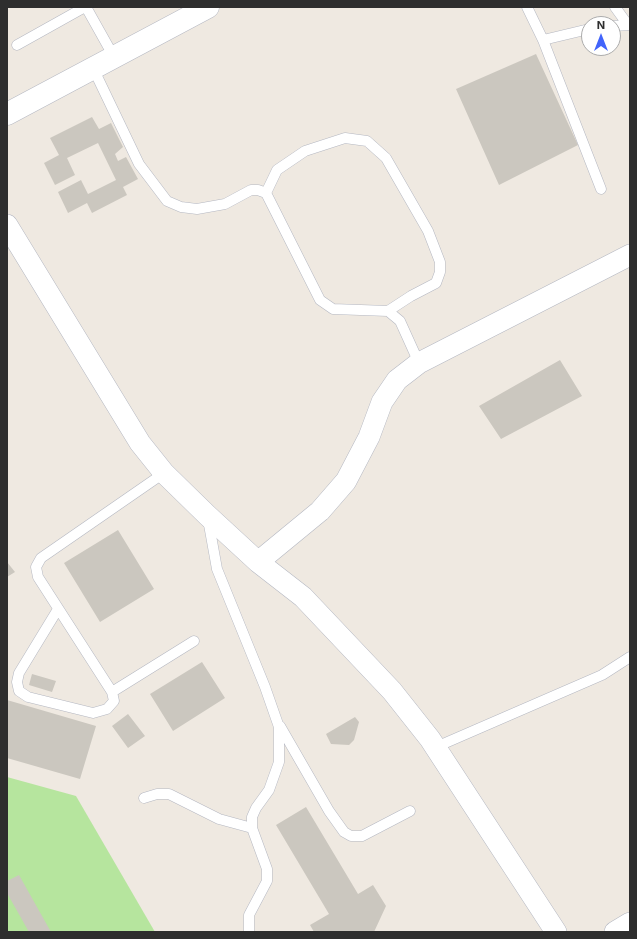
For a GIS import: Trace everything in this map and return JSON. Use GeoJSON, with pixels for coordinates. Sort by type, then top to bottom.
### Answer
{"type":"FeatureCollection","features":[{"type":"Feature","properties":{"kind":"street"},"geometry":{"type":"LineString","coordinates":[[7,114],[208,7]]}},
{"type":"Feature","properties":{"kind":"street"},"geometry":{"type":"LineString","coordinates":[[7,225],[140,442],[164,473],[258,562],[303,597],[392,691],[436,747],[556,932]]}},
{"type":"Feature","properties":{"kind":"street"},"geometry":{"type":"LineString","coordinates":[[258,562],[320,511],[346,481],[369,437],[382,402],[397,380],[419,363],[630,254]]}},
{"type":"Feature","properties":{"kind":"street"},"geometry":{"type":"LineString","coordinates":[[615,932],[630,923]]}},
{"type":"Feature","properties":{"kind":"lane"},"geometry":{"type":"LineString","coordinates":[[17,45],[86,7],[114,57]]}},
{"type":"Feature","properties":{"kind":"lane"},"geometry":{"type":"LineString","coordinates":[[527,7],[543,40],[601,189]]}},
{"type":"Feature","properties":{"kind":"lane"},"geometry":{"type":"LineString","coordinates":[[615,7],[629,25]]}},
{"type":"Feature","properties":{"kind":"lane"},"geometry":{"type":"LineString","coordinates":[[543,40],[581,31]]}},
{"type":"Feature","properties":{"kind":"lane"},"geometry":{"type":"LineString","coordinates":[[93,68],[139,164],[167,200],[180,207],[197,209],[225,204],[251,190],[258,190],[266,193],[320,300],[333,308],[388,310],[436,283],[440,272],[440,262],[428,232],[386,158],[366,141],[345,138],[305,151],[277,170],[266,193]]}},
{"type":"Feature","properties":{"kind":"lane"},"geometry":{"type":"LineString","coordinates":[[388,310],[400,321],[419,363]]}},
{"type":"Feature","properties":{"kind":"lane"},"geometry":{"type":"LineString","coordinates":[[58,609],[19,673],[17,682],[19,691],[28,696],[93,713],[107,709],[114,701],[112,692],[38,577],[36,567],[41,558],[164,473]]}},
{"type":"Feature","properties":{"kind":"lane"},"geometry":{"type":"LineString","coordinates":[[207,515],[217,569],[265,687],[279,727],[279,762],[269,790],[256,808],[252,817],[252,828],[267,869],[267,881],[249,915],[249,932]]}},
{"type":"Feature","properties":{"kind":"lane"},"geometry":{"type":"LineString","coordinates":[[112,692],[194,641]]}},
{"type":"Feature","properties":{"kind":"lane"},"geometry":{"type":"LineString","coordinates":[[436,747],[602,675],[630,657]]}},
{"type":"Feature","properties":{"kind":"lane"},"geometry":{"type":"LineString","coordinates":[[277,721],[329,810],[344,832],[351,836],[362,836],[410,810]]}},
{"type":"Feature","properties":{"kind":"lane"},"geometry":{"type":"LineString","coordinates":[[144,798],[157,794],[168,794],[219,818],[252,828]]}},
{"type":"Feature","properties":{"kind":"green space"},"geometry":{"type":"Polygon","coordinates":[[[7,777],[76,796],[155,932],[7,932],[7,777]]]}},
{"type":"Feature","properties":{"kind":"building"},"geometry":{"type":"Polygon","coordinates":[[[536,54],[578,145],[499,185],[456,89],[536,54]]]}},
{"type":"Feature","properties":{"kind":"building"},"geometry":{"type":"Polygon","coordinates":[[[92,117],[99,129],[111,123],[123,147],[115,154],[118,161],[126,157],[138,179],[123,187],[127,195],[92,213],[87,203],[68,213],[58,192],[81,180],[88,194],[116,180],[98,143],[67,158],[75,175],[55,185],[44,163],[59,155],[50,138],[92,117]]]}},
{"type":"Feature","properties":{"kind":"building"},"geometry":{"type":"Polygon","coordinates":[[[560,360],[582,396],[501,439],[479,406],[560,360]]]}},
{"type":"Feature","properties":{"kind":"building"},"geometry":{"type":"Polygon","coordinates":[[[118,530],[154,589],[100,622],[64,563],[118,530]]]}},
{"type":"Feature","properties":{"kind":"building"},"geometry":{"type":"Polygon","coordinates":[[[7,562],[15,572],[7,577],[7,562]]]}},
{"type":"Feature","properties":{"kind":"building"},"geometry":{"type":"Polygon","coordinates":[[[202,662],[225,698],[173,731],[150,694],[202,662]]]}},
{"type":"Feature","properties":{"kind":"building"},"geometry":{"type":"Polygon","coordinates":[[[32,674],[56,681],[52,692],[29,685],[32,674]]]}},
{"type":"Feature","properties":{"kind":"building"},"geometry":{"type":"Polygon","coordinates":[[[7,700],[96,726],[80,779],[7,758],[7,700]]]}},
{"type":"Feature","properties":{"kind":"building"},"geometry":{"type":"Polygon","coordinates":[[[128,714],[145,736],[128,748],[112,726],[128,714]]]}},
{"type":"Feature","properties":{"kind":"building"},"geometry":{"type":"Polygon","coordinates":[[[355,717],[359,722],[354,740],[349,745],[331,744],[326,734],[355,717]]]}},
{"type":"Feature","properties":{"kind":"building"},"geometry":{"type":"Polygon","coordinates":[[[306,807],[358,894],[373,885],[386,906],[374,932],[314,932],[310,925],[329,914],[276,825],[306,807]]]}},
{"type":"Feature","properties":{"kind":"building"},"geometry":{"type":"Polygon","coordinates":[[[19,875],[51,932],[29,932],[7,893],[7,881],[19,875]]]}}]}
